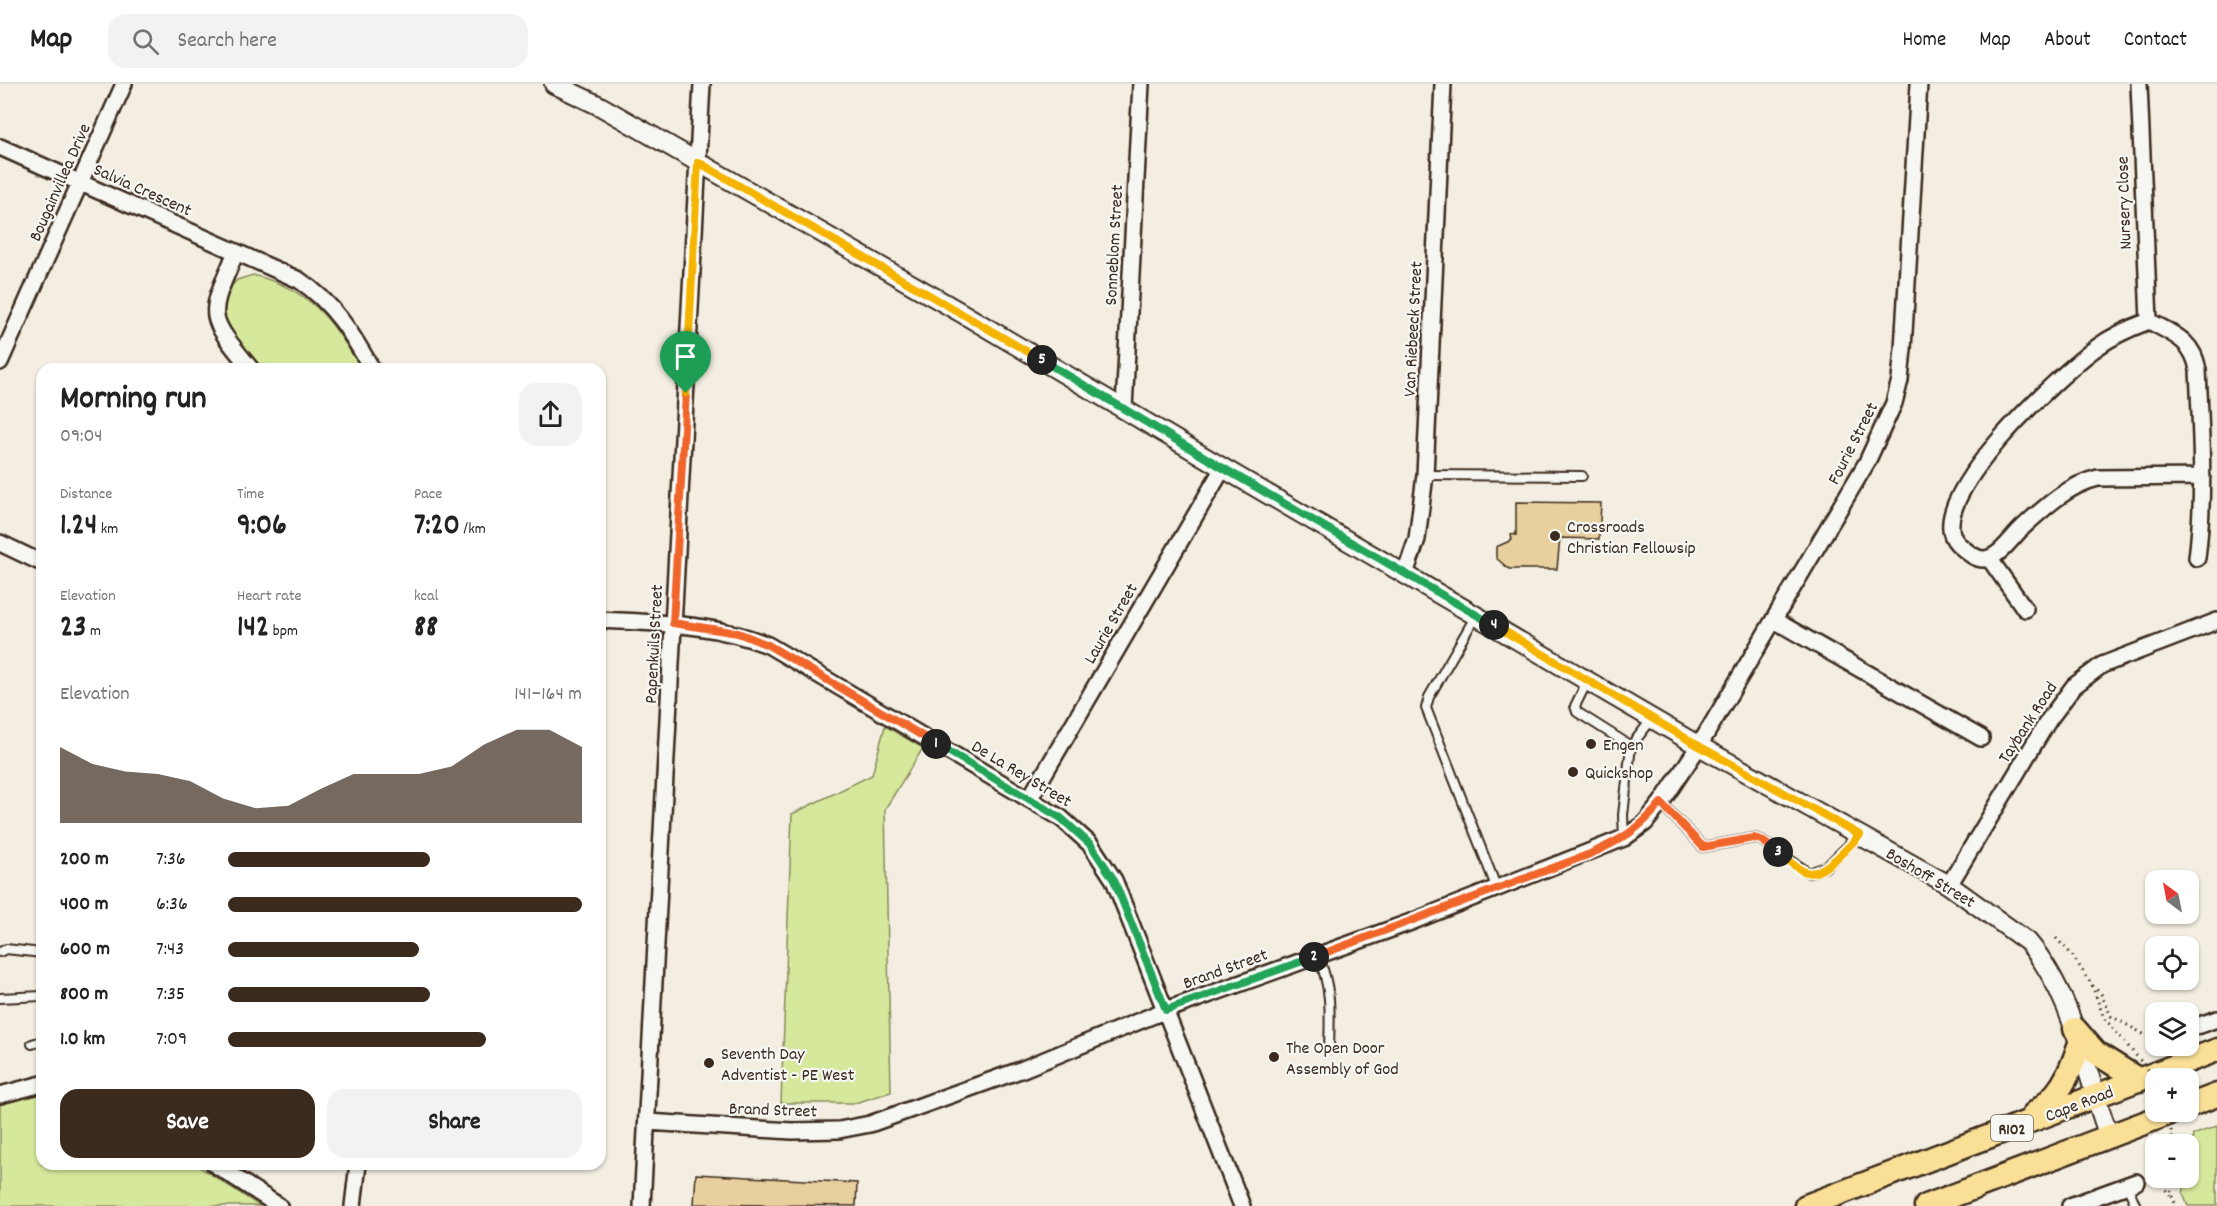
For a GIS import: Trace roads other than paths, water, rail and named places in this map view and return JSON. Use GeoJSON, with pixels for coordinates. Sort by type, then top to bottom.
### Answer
{"type":"FeatureCollection","features":[{"type":"Feature","properties":{"kind":"main road"},"geometry":{"type":"LineString","coordinates":[[2018,1126],[2060,1092],[2068,1078],[2077,1037],[2096,1053],[2145,1078]]}},
{"type":"Feature","properties":{"kind":"main road","name":"Cape Road"},"geometry":{"type":"LineString","coordinates":[[2174,1068],[2217,1050]]}},
{"type":"Feature","properties":{"kind":"main road","name":"Cape Road"},"geometry":{"type":"LineString","coordinates":[[1806,1206],[2145,1080]]}},
{"type":"Feature","properties":{"kind":"main road"},"geometry":{"type":"LineString","coordinates":[[2199,1102],[2217,1095]]}},
{"type":"Feature","properties":{"kind":"main road","name":"R102"},"geometry":{"type":"LineString","coordinates":[[1926,1206],[2146,1122]]}},
{"type":"Feature","properties":{"kind":"street","name":"Bougainvillea Drive"},"geometry":{"type":"LineString","coordinates":[[0,362],[124,84]]}},
{"type":"Feature","properties":{"kind":"street","name":"Boshoff Street"},"geometry":{"type":"LineString","coordinates":[[554,84],[600,106],[698,162],[1124,408],[1652,719],[1949,885],[2028,942],[2038,954],[2064,1001],[2094,1097],[2109,1136]]}},
{"type":"Feature","properties":{"kind":"street","name":"Papenkuils Street"},"geometry":{"type":"LineString","coordinates":[[642,1206],[702,84]]}},
{"type":"Feature","properties":{"kind":"street","name":"Sonneblom Street"},"geometry":{"type":"LineString","coordinates":[[1124,408],[1141,84]]}},
{"type":"Feature","properties":{"kind":"street","name":"Van Riebeeck Street"},"geometry":{"type":"LineString","coordinates":[[1405,574],[1417,539],[1425,475],[1443,84]]}},
{"type":"Feature","properties":{"kind":"street","name":"Fourie Street"},"geometry":{"type":"LineString","coordinates":[[1699,746],[1867,462],[1894,403],[1900,380],[1903,349],[1919,84]]}},
{"type":"Feature","properties":{"kind":"street","name":"Nursery Close"},"geometry":{"type":"LineString","coordinates":[[2139,84],[2149,321]]}},
{"type":"Feature","properties":{"kind":"street","name":"Salvia Crescent"},"geometry":{"type":"LineString","coordinates":[[0,147],[298,280],[316,291],[340,316],[368,363]]}},
{"type":"Feature","properties":{"kind":"street"},"geometry":{"type":"LineString","coordinates":[[236,252],[218,294],[215,316],[221,333],[246,363]]}},
{"type":"Feature","properties":{"kind":"street"},"geometry":{"type":"LineString","coordinates":[[2197,558],[2203,500],[2202,477],[2196,358],[2186,343],[2149,321],[2109,339],[2072,369],[1991,448],[1968,480],[1954,507],[1950,529],[1955,541],[1976,558],[1989,558],[2003,548],[2049,504],[2071,487],[2085,481],[2098,478],[2202,477]]}},
{"type":"Feature","properties":{"kind":"street","name":"Laurie Street"},"geometry":{"type":"LineString","coordinates":[[1030,798],[1223,468]]}},
{"type":"Feature","properties":{"kind":"street"},"geometry":{"type":"LineString","coordinates":[[0,543],[36,560]]}},
{"type":"Feature","properties":{"kind":"street"},"geometry":{"type":"LineString","coordinates":[[1989,558],[2025,609]]}},
{"type":"Feature","properties":{"kind":"street","name":"De La Rey Street"},"geometry":{"type":"LineString","coordinates":[[606,620],[673,623],[738,633],[768,645],[1030,798],[1080,834],[1104,863],[1114,880],[1242,1206]]}},
{"type":"Feature","properties":{"kind":"street"},"geometry":{"type":"LineString","coordinates":[[1774,620],[1981,738]]}},
{"type":"Feature","properties":{"kind":"street","name":"Taybank Road"},"geometry":{"type":"LineString","coordinates":[[1949,885],[2048,721],[2074,686],[2102,665],[2217,621]]}},
{"type":"Feature","properties":{"kind":"street","name":"Brand Street"},"geometry":{"type":"LineString","coordinates":[[647,1122],[792,1131],[839,1130],[870,1124],[1023,1069],[1166,1010],[1497,889],[1624,838],[1645,823],[1699,746]]}},
{"type":"Feature","properties":{"kind":"street"},"geometry":{"type":"LineString","coordinates":[[2199,1025],[2217,1018]]}},
{"type":"Feature","properties":{"kind":"street"},"geometry":{"type":"LineString","coordinates":[[0,1095],[36,1086]]}},
{"type":"Feature","properties":{"kind":"street"},"geometry":{"type":"LineString","coordinates":[[223,1170],[279,1206]]}},
{"type":"Feature","properties":{"kind":"street"},"geometry":{"type":"LineString","coordinates":[[353,1206],[357,1170]]}},
{"type":"Feature","properties":{"kind":"street"},"geometry":{"type":"LineString","coordinates":[[2070,1206],[2131,1184]]}},
{"type":"Feature","properties":{"kind":"lane"},"geometry":{"type":"LineString","coordinates":[[1425,475],[1582,476]]}},
{"type":"Feature","properties":{"kind":"lane"},"geometry":{"type":"LineString","coordinates":[[1476,615],[1430,696],[1426,708],[1497,889]]}},
{"type":"Feature","properties":{"kind":"lane"},"geometry":{"type":"LineString","coordinates":[[1588,681],[1575,706],[1577,712],[1631,746]]}},
{"type":"Feature","properties":{"kind":"lane"},"geometry":{"type":"LineString","coordinates":[[1624,838],[1623,815],[1631,746],[1652,719]]}},
{"type":"Feature","properties":{"kind":"lane"},"geometry":{"type":"LineString","coordinates":[[1661,803],[1703,847],[1754,838],[1761,840],[1809,873],[1827,867],[1860,835]]}},
{"type":"Feature","properties":{"kind":"lane"},"geometry":{"type":"LineString","coordinates":[[0,952],[6,949],[36,952]]}},
{"type":"Feature","properties":{"kind":"lane"},"geometry":{"type":"LineString","coordinates":[[1318,955],[1328,979],[1331,1004],[1329,1048]]}},
{"type":"Feature","properties":{"kind":"lane"},"geometry":{"type":"LineString","coordinates":[[0,998],[36,996]]}},
{"type":"Feature","properties":{"kind":"lane"},"geometry":{"type":"LineString","coordinates":[[32,1044],[36,1043]]}},
{"type":"Feature","properties":{"kind":"lane"},"geometry":{"type":"LineString","coordinates":[[2131,1184],[2136,1206]]}},
{"type":"Feature","properties":{"kind":"place","name":"Crossroads Christian Fellowsip"},"geometry":{"type":"Point","coordinates":[1555,536]}},
{"type":"Feature","properties":{"kind":"place","name":"Engen"},"geometry":{"type":"Point","coordinates":[1591,744]}},
{"type":"Feature","properties":{"kind":"place","name":"Quickshop"},"geometry":{"type":"Point","coordinates":[1573,772]}},
{"type":"Feature","properties":{"kind":"place","name":"The Open Door Assembly of God"},"geometry":{"type":"Point","coordinates":[1274,1057]}},
{"type":"Feature","properties":{"kind":"place","name":"Seventh Day Adventist - PE West"},"geometry":{"type":"Point","coordinates":[709,1063]}}]}
